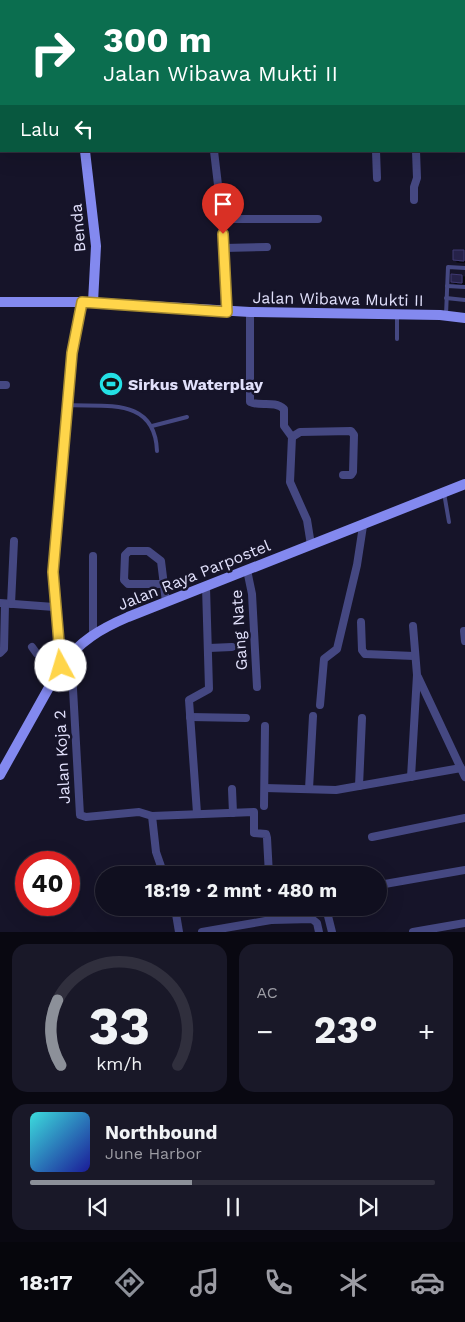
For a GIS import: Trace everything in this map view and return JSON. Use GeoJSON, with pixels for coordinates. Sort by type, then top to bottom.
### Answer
{"type":"FeatureCollection","features":[{"type":"Feature","properties":{"kind":"main road","name":"Benda"},"geometry":{"type":"LineString","coordinates":[[61,666],[54,607],[53,572],[69,405],[72,353],[88,302],[96,246],[85,152]]}},
{"type":"Feature","properties":{"kind":"main road","name":"Jalan Wibawa Mukti II"},"geometry":{"type":"LineString","coordinates":[[0,302],[88,302],[227,312],[446,315],[465,318]]}},
{"type":"Feature","properties":{"kind":"main road","name":"Jalan Raya Parpostel"},"geometry":{"type":"LineString","coordinates":[[0,775],[61,666],[71,653],[93,633],[166,602],[363,526],[465,484]]}},
{"type":"Feature","properties":{"kind":"street"},"geometry":{"type":"LineString","coordinates":[[214,152],[222,219],[227,312]]}},
{"type":"Feature","properties":{"kind":"street"},"geometry":{"type":"LineString","coordinates":[[376,152],[377,178]]}},
{"type":"Feature","properties":{"kind":"street"},"geometry":{"type":"LineString","coordinates":[[414,200],[414,187],[417,178],[416,152]]}},
{"type":"Feature","properties":{"kind":"street"},"geometry":{"type":"LineString","coordinates":[[222,219],[318,219]]}},
{"type":"Feature","properties":{"kind":"street"},"geometry":{"type":"LineString","coordinates":[[224,248],[267,247]]}},
{"type":"Feature","properties":{"kind":"street"},"geometry":{"type":"LineString","coordinates":[[250,312],[250,402],[281,406],[285,413],[284,426],[292,437],[290,482],[306,520],[311,546]]}},
{"type":"Feature","properties":{"kind":"street"},"geometry":{"type":"LineString","coordinates":[[292,437],[300,432],[351,431],[354,435],[353,472],[351,475],[342,476]]}},
{"type":"Feature","properties":{"kind":"street"},"geometry":{"type":"LineString","coordinates":[[320,706],[323,662],[326,656],[337,649],[357,565],[363,526]]}},
{"type":"Feature","properties":{"kind":"street"},"geometry":{"type":"LineString","coordinates":[[0,653],[4,649],[5,603],[14,541]]}},
{"type":"Feature","properties":{"kind":"street"},"geometry":{"type":"LineString","coordinates":[[165,584],[128,584],[124,580],[125,555],[129,551],[148,551],[161,561],[165,584],[166,602]]}},
{"type":"Feature","properties":{"kind":"street"},"geometry":{"type":"LineString","coordinates":[[93,556],[93,633]]}},
{"type":"Feature","properties":{"kind":"street","name":"Gang Nate"},"geometry":{"type":"LineString","coordinates":[[247,570],[252,594],[257,687]]}},
{"type":"Feature","properties":{"kind":"street"},"geometry":{"type":"LineString","coordinates":[[197,813],[189,700],[209,689],[206,587]]}},
{"type":"Feature","properties":{"kind":"street"},"geometry":{"type":"LineString","coordinates":[[5,603],[54,607]]}},
{"type":"Feature","properties":{"kind":"street"},"geometry":{"type":"LineString","coordinates":[[361,622],[362,650],[365,654],[414,656]]}},
{"type":"Feature","properties":{"kind":"street"},"geometry":{"type":"LineString","coordinates":[[411,777],[417,675],[413,626]]}},
{"type":"Feature","properties":{"kind":"street"},"geometry":{"type":"LineString","coordinates":[[464,631],[465,641]]}},
{"type":"Feature","properties":{"kind":"street"},"geometry":{"type":"LineString","coordinates":[[32,647],[37,654],[43,656],[60,654]]}},
{"type":"Feature","properties":{"kind":"street"},"geometry":{"type":"LineString","coordinates":[[208,648],[232,648]]}},
{"type":"Feature","properties":{"kind":"street","name":"Jalan Koja 2"},"geometry":{"type":"LineString","coordinates":[[71,653],[78,811],[83,817],[139,812],[152,816]]}},
{"type":"Feature","properties":{"kind":"street"},"geometry":{"type":"LineString","coordinates":[[417,675],[465,777]]}},
{"type":"Feature","properties":{"kind":"street"},"geometry":{"type":"LineString","coordinates":[[309,789],[313,716]]}},
{"type":"Feature","properties":{"kind":"street"},"geometry":{"type":"LineString","coordinates":[[190,717],[246,718]]}},
{"type":"Feature","properties":{"kind":"street"},"geometry":{"type":"LineString","coordinates":[[359,786],[362,718]]}},
{"type":"Feature","properties":{"kind":"street"},"geometry":{"type":"LineString","coordinates":[[264,806],[265,726]]}},
{"type":"Feature","properties":{"kind":"street"},"geometry":{"type":"LineString","coordinates":[[265,788],[336,790],[461,768]]}},
{"type":"Feature","properties":{"kind":"street"},"geometry":{"type":"LineString","coordinates":[[232,789],[233,813]]}},
{"type":"Feature","properties":{"kind":"street"},"geometry":{"type":"LineString","coordinates":[[161,866],[156,852],[152,816],[254,812],[254,833],[266,834],[269,866]]}},
{"type":"Feature","properties":{"kind":"street"},"geometry":{"type":"LineString","coordinates":[[372,837],[465,818]]}},
{"type":"Feature","properties":{"kind":"street"},"geometry":{"type":"LineString","coordinates":[[387,884],[465,870]]}},
{"type":"Feature","properties":{"kind":"street"},"geometry":{"type":"LineString","coordinates":[[176,916],[179,932]]}},
{"type":"Feature","properties":{"kind":"street"},"geometry":{"type":"LineString","coordinates":[[271,916],[271,920]]}},
{"type":"Feature","properties":{"kind":"street"},"geometry":{"type":"LineString","coordinates":[[328,916],[332,932]]}},
{"type":"Feature","properties":{"kind":"street"},"geometry":{"type":"LineString","coordinates":[[202,932],[271,920],[312,919],[318,923],[319,932]]}},
{"type":"Feature","properties":{"kind":"street"},"geometry":{"type":"LineString","coordinates":[[413,932],[465,923]]}},
{"type":"Feature","properties":{"kind":"lane"},"geometry":{"type":"LineString","coordinates":[[446,315],[448,267],[465,268]]}},
{"type":"Feature","properties":{"kind":"lane"},"geometry":{"type":"LineString","coordinates":[[447,286],[465,287]]}},
{"type":"Feature","properties":{"kind":"lane"},"geometry":{"type":"LineString","coordinates":[[446,298],[465,300]]}},
{"type":"Feature","properties":{"kind":"lane"},"geometry":{"type":"LineString","coordinates":[[397,315],[397,339]]}},
{"type":"Feature","properties":{"kind":"lane"},"geometry":{"type":"LineString","coordinates":[[69,405],[133,409],[143,414],[152,426],[157,441],[157,451]]}},
{"type":"Feature","properties":{"kind":"lane"},"geometry":{"type":"LineString","coordinates":[[152,426],[187,416]]}},
{"type":"Feature","properties":{"kind":"lane"},"geometry":{"type":"LineString","coordinates":[[444,493],[449,522]]}},
{"type":"Feature","properties":{"kind":"building"},"geometry":{"type":"Polygon","coordinates":[[[453,250],[464,250],[464,261],[453,260],[453,250]]]}},
{"type":"Feature","properties":{"kind":"building"},"geometry":{"type":"Polygon","coordinates":[[[451,274],[462,275],[462,283],[451,282],[451,274]]]}},
{"type":"Feature","properties":{"kind":"place","name":"Sirkus Waterplay"},"geometry":{"type":"Point","coordinates":[111,384]}},
{"type":"Feature","properties":{"kind":"route"},"geometry":{"type":"LineString","coordinates":[[61,666],[54,607],[53,572],[69,405],[72,353],[82,302],[227,312],[223,234]]}}]}
